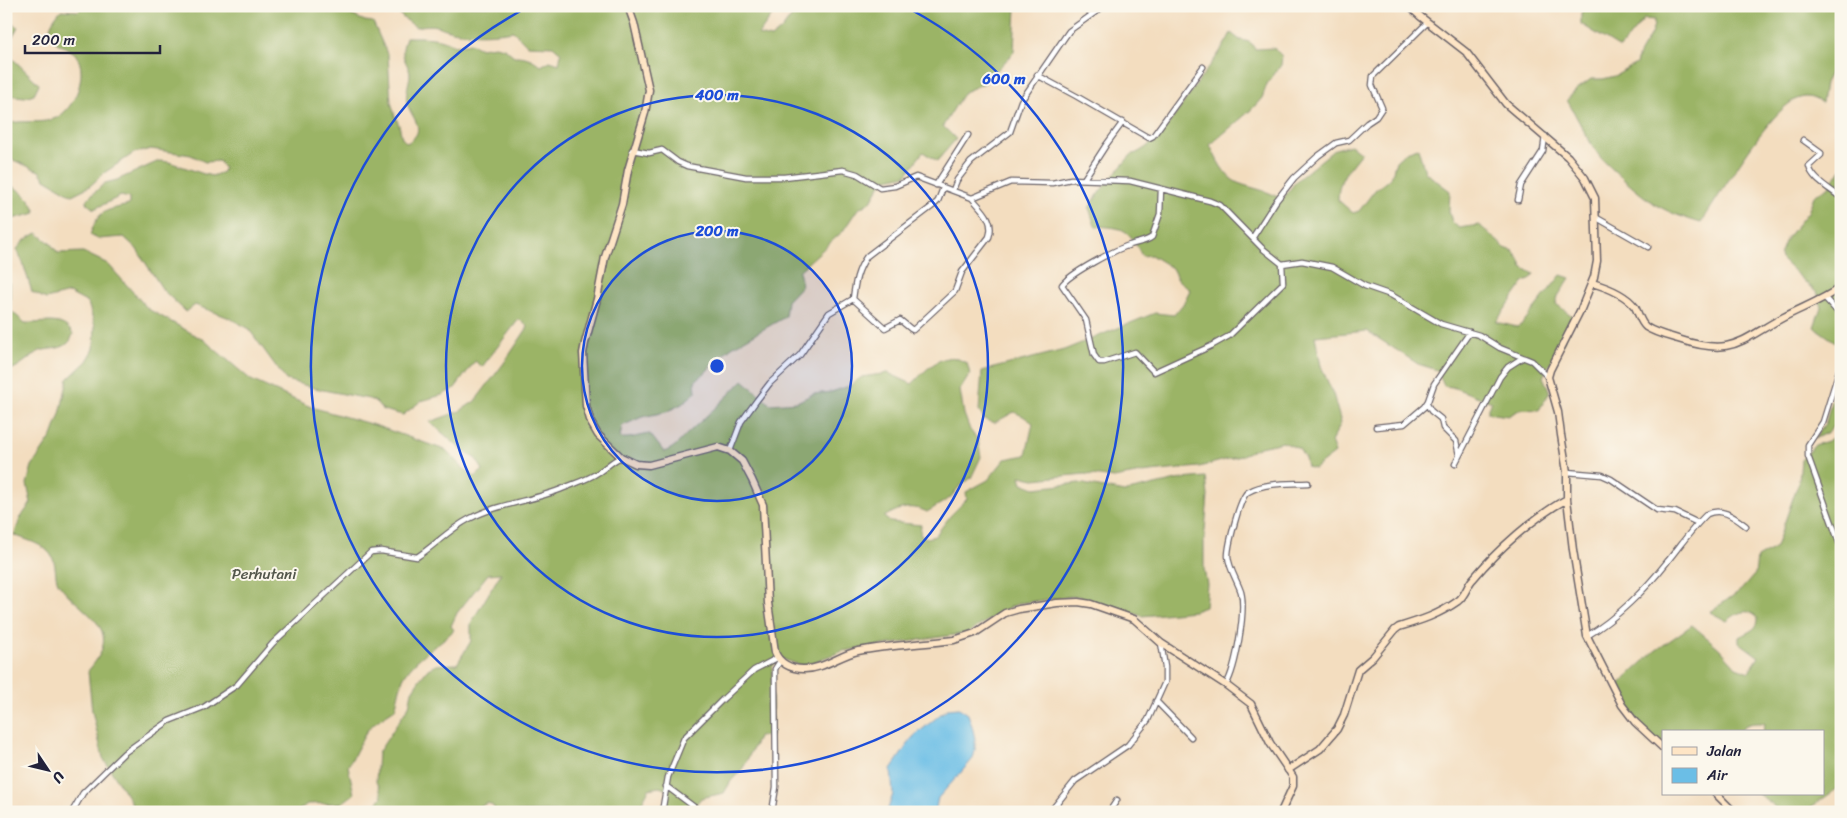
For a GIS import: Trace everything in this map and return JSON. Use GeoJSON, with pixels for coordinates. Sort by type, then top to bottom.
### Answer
{"type":"FeatureCollection","features":[{"type":"Feature","properties":{"kind":"street"},"geometry":{"type":"LineString","coordinates":[[628,6],[634,23],[649,90],[645,113],[632,150],[622,204],[605,257],[584,353],[584,397],[590,423],[598,435],[621,457],[636,464],[645,465],[718,447],[730,451],[742,461],[763,505],[768,603],[775,652],[779,660]]}},
{"type":"Feature","properties":{"kind":"street"},"geometry":{"type":"LineString","coordinates":[[952,190],[970,162],[1010,132],[1021,101],[1037,75],[1069,31],[1104,6]]}},
{"type":"Feature","properties":{"kind":"street"},"geometry":{"type":"LineString","coordinates":[[1409,6],[1427,23],[1466,52],[1506,104],[1568,157],[1585,178],[1595,198],[1597,261],[1592,284],[1549,373],[1558,412],[1567,472],[1567,499],[1587,636],[1622,705],[1636,722],[1662,747]]}},
{"type":"Feature","properties":{"kind":"street"},"geometry":{"type":"LineString","coordinates":[[1253,237],[1276,200],[1294,178],[1336,142],[1349,140],[1380,113],[1382,108],[1372,85],[1373,76],[1427,23]]}},
{"type":"Feature","properties":{"kind":"street"},"geometry":{"type":"LineString","coordinates":[[1037,75],[1123,122],[1146,138],[1151,138],[1203,66]]}},
{"type":"Feature","properties":{"kind":"street"},"geometry":{"type":"LineString","coordinates":[[1084,179],[1123,122]]}},
{"type":"Feature","properties":{"kind":"street"},"geometry":{"type":"LineString","coordinates":[[936,185],[968,135]]}},
{"type":"Feature","properties":{"kind":"street"},"geometry":{"type":"LineString","coordinates":[[1518,200],[1521,185],[1543,151],[1545,136]]}},
{"type":"Feature","properties":{"kind":"street"},"geometry":{"type":"LineString","coordinates":[[1803,140],[1821,155],[1809,166],[1810,170],[1841,198]]}},
{"type":"Feature","properties":{"kind":"street"},"geometry":{"type":"LineString","coordinates":[[632,150],[649,153],[662,150],[678,162],[688,166],[746,177],[784,177],[838,170],[857,174],[880,188],[895,186],[916,177],[972,198],[990,219],[990,237],[962,272],[955,291],[913,330],[900,320],[885,328],[853,299]]}},
{"type":"Feature","properties":{"kind":"street"},"geometry":{"type":"LineString","coordinates":[[972,198],[1011,182],[1052,183],[1084,179],[1130,181],[1210,201],[1220,205],[1262,248],[1282,264],[1302,262],[1332,267],[1365,286],[1390,295],[1441,324],[1470,332],[1532,362],[1549,373]]}},
{"type":"Feature","properties":{"kind":"street"},"geometry":{"type":"LineString","coordinates":[[853,299],[856,277],[860,266],[867,256],[934,205],[938,201],[943,188]]}},
{"type":"Feature","properties":{"kind":"street"},"geometry":{"type":"LineString","coordinates":[[1161,189],[1160,214],[1155,232],[1150,239],[1129,245],[1106,256],[1077,272],[1064,281],[1062,285],[1086,320],[1094,355],[1099,362],[1134,352],[1154,372],[1221,341],[1255,312],[1283,283],[1282,264]]}},
{"type":"Feature","properties":{"kind":"street"},"geometry":{"type":"LineString","coordinates":[[1597,218],[1648,247]]}},
{"type":"Feature","properties":{"kind":"street"},"geometry":{"type":"LineString","coordinates":[[1592,284],[1606,288],[1629,301],[1636,309],[1641,321],[1653,330],[1683,341],[1716,347],[1730,346],[1744,341],[1786,316],[1825,298],[1841,287]]}},
{"type":"Feature","properties":{"kind":"street"},"geometry":{"type":"LineString","coordinates":[[1825,298],[1841,316]]}},
{"type":"Feature","properties":{"kind":"street"},"geometry":{"type":"LineString","coordinates":[[730,451],[741,422],[757,400],[800,355],[829,313],[853,299]]}},
{"type":"Feature","properties":{"kind":"street"},"geometry":{"type":"LineString","coordinates":[[1376,427],[1404,424],[1427,404],[1434,384],[1470,332]]}},
{"type":"Feature","properties":{"kind":"street"},"geometry":{"type":"LineString","coordinates":[[1455,464],[1500,377],[1508,367],[1522,358]]}},
{"type":"Feature","properties":{"kind":"street"},"geometry":{"type":"LineString","coordinates":[[1841,364],[1824,418],[1810,441],[1808,449],[1808,456],[1841,548]]}},
{"type":"Feature","properties":{"kind":"street"},"geometry":{"type":"LineString","coordinates":[[1427,404],[1431,411],[1441,419],[1443,428],[1456,440],[1460,455]]}},
{"type":"Feature","properties":{"kind":"street"},"geometry":{"type":"LineString","coordinates":[[72,812],[83,793],[124,753],[169,721],[204,707],[237,685],[276,639],[371,552],[381,551],[415,558],[468,519],[562,489],[600,472],[614,460],[621,457]]}},
{"type":"Feature","properties":{"kind":"street"},"geometry":{"type":"LineString","coordinates":[[1567,472],[1602,475],[1657,510],[1675,512],[1698,523]]}},
{"type":"Feature","properties":{"kind":"street"},"geometry":{"type":"LineString","coordinates":[[1226,685],[1233,673],[1242,617],[1242,594],[1228,557],[1241,499],[1248,492],[1263,486],[1308,483]]}},
{"type":"Feature","properties":{"kind":"street"},"geometry":{"type":"LineString","coordinates":[[1288,770],[1320,749],[1338,729],[1358,670],[1373,657],[1395,630],[1399,627],[1430,618],[1458,601],[1464,595],[1473,579],[1531,522],[1567,499]]}},
{"type":"Feature","properties":{"kind":"street"},"geometry":{"type":"LineString","coordinates":[[1587,636],[1614,618],[1666,563],[1698,523],[1709,513],[1721,512],[1729,514],[1746,526]]}},
{"type":"Feature","properties":{"kind":"street"},"geometry":{"type":"LineString","coordinates":[[662,812],[668,777],[680,744],[688,733],[754,670],[779,660],[804,669],[813,668],[856,652],[954,640],[975,633],[1005,613],[1019,609],[1069,602],[1092,604],[1134,619],[1161,643],[1226,685],[1250,704],[1270,743],[1294,781],[1281,812]]}},
{"type":"Feature","properties":{"kind":"street"},"geometry":{"type":"LineString","coordinates":[[1050,812],[1070,786],[1082,775],[1118,752],[1133,739],[1148,720],[1165,682],[1165,667],[1161,643]]}},
{"type":"Feature","properties":{"kind":"street"},"geometry":{"type":"LineString","coordinates":[[772,812],[776,788],[775,669],[779,660]]}},
{"type":"Feature","properties":{"kind":"street"},"geometry":{"type":"LineString","coordinates":[[1156,701],[1191,737]]}},
{"type":"Feature","properties":{"kind":"street"},"geometry":{"type":"LineString","coordinates":[[666,786],[701,812]]}},
{"type":"Feature","properties":{"kind":"street"},"geometry":{"type":"LineString","coordinates":[[1718,796],[1734,812]]}},
{"type":"Feature","properties":{"kind":"street"},"geometry":{"type":"LineString","coordinates":[[1109,812],[1117,800]]}},
{"type":"Feature","properties":{"kind":"green space","name":"Perhutani"},"geometry":{"type":"Polygon","coordinates":[[[83,6],[322,6],[330,13],[340,10],[365,21],[373,22],[388,56],[391,102],[402,138],[407,143],[417,133],[418,129],[407,103],[410,75],[403,53],[406,37],[444,40],[455,46],[470,43],[481,48],[495,46],[504,48],[514,56],[531,59],[541,66],[550,61],[559,64],[561,53],[553,46],[527,45],[513,31],[471,34],[434,26],[416,27],[402,17],[398,10],[381,6],[779,6],[758,35],[771,38],[782,29],[799,6],[1016,6],[1014,52],[985,83],[964,92],[943,126],[956,139],[937,161],[923,152],[906,175],[883,180],[871,201],[857,210],[843,231],[799,271],[802,285],[787,301],[785,317],[732,347],[718,358],[695,381],[696,392],[682,404],[666,412],[642,417],[622,426],[620,438],[650,434],[664,452],[678,444],[743,380],[770,404],[797,402],[813,394],[831,392],[849,386],[862,377],[888,373],[912,384],[937,362],[943,359],[956,358],[967,363],[970,374],[960,390],[964,414],[970,430],[978,440],[981,457],[971,478],[959,487],[950,498],[927,512],[916,508],[905,508],[884,517],[890,522],[921,525],[920,535],[927,538],[935,536],[951,515],[967,499],[966,492],[988,480],[1005,459],[1026,455],[1033,423],[1014,412],[994,423],[984,419],[979,411],[982,371],[1064,350],[1155,313],[1174,315],[1183,304],[1190,290],[1178,280],[1172,268],[1151,255],[1142,256],[1133,240],[1125,231],[1095,226],[1089,208],[1101,190],[1131,155],[1141,151],[1150,144],[1168,125],[1231,33],[1240,40],[1250,42],[1255,49],[1274,48],[1282,56],[1281,65],[1267,84],[1262,98],[1251,110],[1210,145],[1221,167],[1233,180],[1272,194],[1282,200],[1297,180],[1335,149],[1351,145],[1361,153],[1342,180],[1338,192],[1338,200],[1353,213],[1359,211],[1375,190],[1391,178],[1396,161],[1406,152],[1418,148],[1425,172],[1450,191],[1449,211],[1452,222],[1459,228],[1479,225],[1505,248],[1513,251],[1522,267],[1534,274],[1530,280],[1524,282],[1496,322],[1517,327],[1522,324],[1561,275],[1570,278],[1558,296],[1556,304],[1575,318],[1543,377],[1550,392],[1539,410],[1521,409],[1508,416],[1488,413],[1488,408],[1492,402],[1452,387],[1444,386],[1437,370],[1418,364],[1367,331],[1315,336],[1321,366],[1333,394],[1341,423],[1331,442],[1335,453],[1314,469],[1307,467],[1305,458],[1299,449],[1283,442],[1260,447],[1240,456],[1199,467],[1114,478],[1085,474],[1034,479],[1020,476],[1022,483],[1035,488],[1079,483],[1124,492],[1181,479],[1206,477],[1208,496],[1204,541],[1204,569],[1207,584],[1205,607],[1194,611],[1142,616],[1077,596],[1020,603],[1008,608],[968,633],[843,651],[802,666],[780,658],[772,667],[772,736],[759,736],[743,768],[731,781],[724,793],[701,798],[690,812],[667,812],[669,790],[659,787],[649,789],[637,812],[494,812],[494,807],[488,803],[478,807],[474,812],[370,812],[382,797],[376,782],[378,753],[409,706],[412,691],[428,669],[436,665],[457,664],[471,641],[471,623],[501,573],[488,574],[457,613],[451,626],[454,630],[409,669],[403,678],[395,709],[371,726],[348,766],[354,794],[342,803],[307,804],[297,812],[134,812],[131,802],[103,758],[92,711],[88,671],[99,656],[103,643],[102,632],[89,614],[59,584],[52,556],[48,551],[38,544],[14,535],[21,517],[31,503],[27,484],[32,466],[52,436],[60,414],[68,379],[87,361],[94,349],[95,326],[88,303],[69,293],[46,299],[32,292],[17,249],[25,240],[37,233],[50,243],[58,253],[83,252],[108,264],[148,309],[204,340],[251,380],[311,407],[374,425],[445,450],[475,477],[483,470],[476,459],[462,450],[430,422],[460,411],[475,401],[528,327],[519,319],[482,367],[475,361],[455,388],[442,395],[421,401],[403,415],[383,410],[376,402],[369,399],[318,389],[286,380],[248,328],[227,317],[195,305],[186,312],[163,290],[136,248],[124,237],[98,239],[90,235],[99,216],[108,211],[129,205],[129,198],[121,196],[94,209],[86,203],[86,200],[105,183],[117,180],[159,161],[169,162],[212,176],[223,172],[224,168],[219,161],[205,162],[191,155],[151,149],[134,153],[104,173],[90,186],[72,195],[45,179],[39,171],[6,157],[6,124],[44,121],[56,118],[69,107],[74,99],[80,80],[80,63],[73,52],[51,38],[50,27],[61,10],[78,11],[83,6]]]}},
{"type":"Feature","properties":{"kind":"green space"},"geometry":{"type":"Polygon","coordinates":[[[1585,6],[1841,6],[1841,52],[1825,83],[1822,103],[1809,97],[1803,97],[1788,104],[1775,116],[1747,153],[1701,223],[1658,206],[1622,178],[1600,157],[1567,100],[1576,90],[1591,79],[1615,76],[1636,64],[1640,52],[1650,37],[1654,26],[1654,20],[1644,19],[1620,48],[1581,24],[1581,13],[1585,6]]]}},
{"type":"Feature","properties":{"kind":"green space"},"geometry":{"type":"Polygon","coordinates":[[[6,21],[18,27],[7,46],[12,58],[39,84],[34,94],[25,97],[6,95],[6,21]]]}},
{"type":"Feature","properties":{"kind":"green space"},"geometry":{"type":"Polygon","coordinates":[[[1841,169],[1841,346],[1814,327],[1821,307],[1818,294],[1781,259],[1780,255],[1786,239],[1808,212],[1814,196],[1830,186],[1841,169]]]}},
{"type":"Feature","properties":{"kind":"green space"},"geometry":{"type":"Polygon","coordinates":[[[6,184],[25,195],[32,203],[36,213],[12,219],[6,224],[6,184]]]}},
{"type":"Feature","properties":{"kind":"green space"},"geometry":{"type":"Polygon","coordinates":[[[6,279],[10,285],[10,310],[25,323],[58,323],[69,328],[73,334],[69,342],[64,346],[40,351],[15,368],[6,371],[6,279]]]}},
{"type":"Feature","properties":{"kind":"green space"},"geometry":{"type":"Polygon","coordinates":[[[1841,372],[1841,418],[1828,432],[1814,439],[1826,422],[1841,372]]]}},
{"type":"Feature","properties":{"kind":"green space"},"geometry":{"type":"Polygon","coordinates":[[[1841,433],[1841,786],[1801,812],[1779,812],[1761,796],[1824,796],[1824,730],[1763,730],[1765,723],[1754,723],[1744,726],[1740,730],[1662,730],[1662,746],[1640,725],[1616,687],[1655,651],[1692,625],[1719,648],[1736,667],[1749,672],[1759,657],[1739,642],[1739,637],[1755,628],[1758,618],[1750,613],[1742,612],[1727,621],[1710,612],[1741,590],[1755,574],[1757,558],[1776,547],[1799,481],[1801,460],[1815,445],[1841,433]]]}},
{"type":"Feature","properties":{"kind":"water"},"geometry":{"type":"Polygon","coordinates":[[[959,708],[968,714],[973,731],[975,749],[972,760],[938,798],[935,812],[887,812],[893,794],[891,769],[913,737],[947,709],[959,708]]]}}]}
